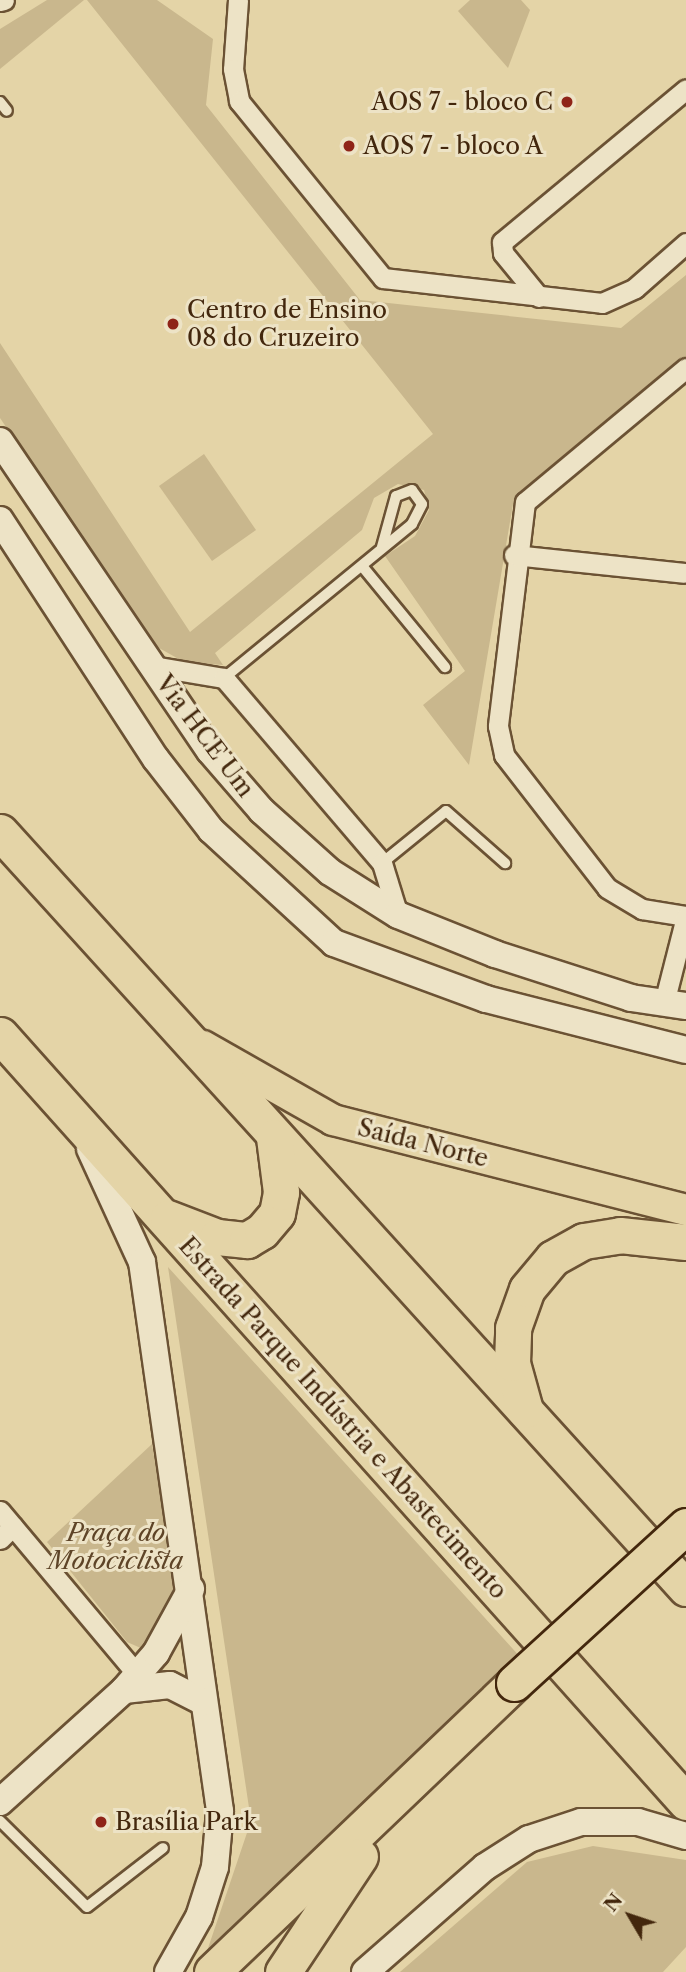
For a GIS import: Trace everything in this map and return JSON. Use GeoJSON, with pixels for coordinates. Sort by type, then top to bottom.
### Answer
{"type":"FeatureCollection","features":[{"type":"Feature","properties":{"kind":"highway"},"geometry":{"type":"LineString","coordinates":[[0,832],[527,1417],[686,1588]]}},
{"type":"Feature","properties":{"kind":"highway","name":"Estrada Parque Indústria e Abastecimento"},"geometry":{"type":"LineString","coordinates":[[0,1035],[686,1801]]}},
{"type":"Feature","properties":{"kind":"highway"},"geometry":{"type":"LineString","coordinates":[[161,1216],[217,1237],[247,1240],[262,1231],[277,1213],[281,1192],[274,1138]]}},
{"type":"Feature","properties":{"kind":"highway"},"geometry":{"type":"LineString","coordinates":[[527,1417],[510,1346],[518,1310],[540,1272],[569,1248],[604,1237],[686,1242]]}},
{"type":"Feature","properties":{"kind":"highway"},"geometry":{"type":"LineString","coordinates":[[282,1972],[350,1867],[520,1690],[686,1527]]}},
{"type":"Feature","properties":{"kind":"highway"},"geometry":{"type":"LineString","coordinates":[[212,1972],[520,1690],[686,1550]]}},
{"type":"Feature","properties":{"kind":"main road","name":"Via HCE Um"},"geometry":{"type":"LineString","coordinates":[[0,441],[210,751],[262,811],[330,872],[398,915],[495,954],[675,1004]]}},
{"type":"Feature","properties":{"kind":"main road"},"geometry":{"type":"LineString","coordinates":[[0,520],[156,759],[211,830],[334,943],[486,999],[686,1050]]}},
{"type":"Feature","properties":{"kind":"main road"},"geometry":{"type":"LineString","coordinates":[[486,999],[495,954]]}},
{"type":"Feature","properties":{"kind":"main road"},"geometry":{"type":"LineString","coordinates":[[523,1009],[529,979],[563,974]]}},
{"type":"Feature","properties":{"kind":"main road","name":"Saída Norte"},"geometry":{"type":"LineString","coordinates":[[179,1031],[333,1120],[686,1210]]}},
{"type":"Feature","properties":{"kind":"main road"},"geometry":{"type":"LineString","coordinates":[[71,1114],[142,1262],[191,1589],[220,1811],[215,1867],[200,1917],[168,1972]]}},
{"type":"Feature","properties":{"kind":"main road"},"geometry":{"type":"LineString","coordinates":[[0,1802],[131,1682],[174,1625],[191,1589]]}},
{"type":"Feature","properties":{"kind":"main road"},"geometry":{"type":"LineString","coordinates":[[131,1682],[170,1685],[204,1702]]}},
{"type":"Feature","properties":{"kind":"main road"},"geometry":{"type":"LineString","coordinates":[[365,1972],[485,1867],[529,1839],[581,1822],[638,1822],[686,1836]]}},
{"type":"Feature","properties":{"kind":"street"},"geometry":{"type":"LineString","coordinates":[[238,0],[233,69],[239,101],[372,268],[396,282],[584,303],[621,297],[686,243]]}},
{"type":"Feature","properties":{"kind":"street"},"geometry":{"type":"LineString","coordinates":[[539,297],[503,253],[502,242],[686,89]]}},
{"type":"Feature","properties":{"kind":"street"},"geometry":{"type":"LineString","coordinates":[[675,1004],[686,917],[642,909],[607,888],[504,755],[498,726],[514,555],[529,495],[686,368]]}},
{"type":"Feature","properties":{"kind":"street"},"geometry":{"type":"LineString","coordinates":[[514,555],[684,573]]}},
{"type":"Feature","properties":{"kind":"street"},"geometry":{"type":"LineString","coordinates":[[152,666],[224,678],[382,863],[398,915]]}},
{"type":"Feature","properties":{"kind":"street"},"geometry":{"type":"LineString","coordinates":[[0,1511],[7,1533],[131,1682]]}},
{"type":"Feature","properties":{"kind":"lane"},"geometry":{"type":"LineString","coordinates":[[224,678],[362,566],[420,514],[422,504],[412,490],[396,496],[382,547]]}},
{"type":"Feature","properties":{"kind":"lane"},"geometry":{"type":"LineString","coordinates":[[362,566],[445,667]]}},
{"type":"Feature","properties":{"kind":"lane"},"geometry":{"type":"LineString","coordinates":[[382,863],[446,811],[505,863]]}},
{"type":"Feature","properties":{"kind":"lane"},"geometry":{"type":"LineString","coordinates":[[0,1821],[87,1907],[163,1848]]}},
{"type":"Feature","properties":{"kind":"green space"},"geometry":{"type":"Polygon","coordinates":[[[47,0],[84,0],[0,69],[0,29],[47,0]]]}},
{"type":"Feature","properties":{"kind":"green space"},"geometry":{"type":"Polygon","coordinates":[[[87,0],[157,0],[213,39],[206,105],[360,300],[621,328],[686,275],[686,375],[513,504],[469,765],[423,705],[465,671],[385,556],[415,536],[429,510],[424,490],[398,484],[374,498],[362,530],[215,653],[223,665],[184,662],[152,644],[0,418],[0,343],[190,632],[433,434],[87,0]]]}},
{"type":"Feature","properties":{"kind":"green space"},"geometry":{"type":"Polygon","coordinates":[[[470,0],[521,0],[530,10],[508,68],[458,11],[470,0]]]}},
{"type":"Feature","properties":{"kind":"green space"},"geometry":{"type":"Polygon","coordinates":[[[204,454],[256,530],[212,561],[159,486],[204,454]]]}},
{"type":"Feature","properties":{"kind":"green space"},"geometry":{"type":"Polygon","coordinates":[[[168,1267],[521,1658],[203,1963],[251,1821],[168,1267]]]}},
{"type":"Feature","properties":{"kind":"green space","name":"Praça do Motociclista"},"geometry":{"type":"Polygon","coordinates":[[[152,1444],[174,1582],[168,1626],[143,1649],[127,1642],[47,1542],[152,1444]]]}},
{"type":"Feature","properties":{"kind":"green space"},"geometry":{"type":"Polygon","coordinates":[[[593,1846],[686,1860],[686,1947],[663,1972],[400,1972],[527,1862],[593,1846]]]}},
{"type":"Feature","properties":{"kind":"place","name":"AOS 7 - bloco C"},"geometry":{"type":"Point","coordinates":[567,102]}},
{"type":"Feature","properties":{"kind":"place","name":"AOS 7 - bloco A"},"geometry":{"type":"Point","coordinates":[349,146]}},
{"type":"Feature","properties":{"kind":"place","name":"Centro de Ensino 08 do Cruzeiro"},"geometry":{"type":"Point","coordinates":[173,324]}},
{"type":"Feature","properties":{"kind":"place","name":"Brasília Park"},"geometry":{"type":"Point","coordinates":[101,1822]}}]}
